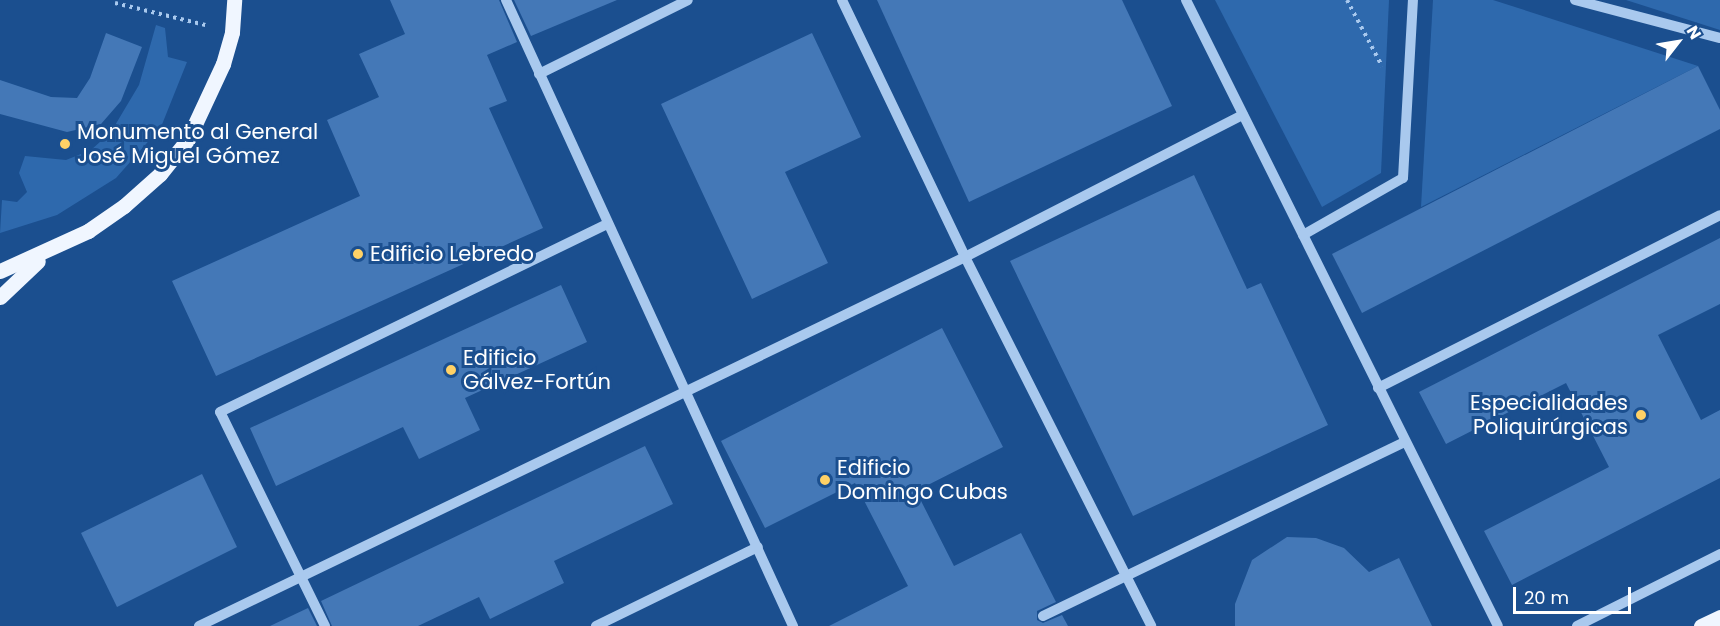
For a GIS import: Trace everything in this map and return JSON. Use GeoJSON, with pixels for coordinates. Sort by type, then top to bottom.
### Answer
{"type":"FeatureCollection","features":[{"type":"Feature","properties":{"kind":"main road"},"geometry":{"type":"LineString","coordinates":[[0,271],[52,250],[124,207],[160,174],[188,138],[208,100],[232,32],[234,0]]}},
{"type":"Feature","properties":{"kind":"main road"},"geometry":{"type":"LineString","coordinates":[[0,297],[52,250]]}},
{"type":"Feature","properties":{"kind":"main road"},"geometry":{"type":"LineString","coordinates":[[1701,626],[1720,617]]}},
{"type":"Feature","properties":{"kind":"lane"},"geometry":{"type":"LineString","coordinates":[[506,0],[793,626]]}},
{"type":"Feature","properties":{"kind":"lane"},"geometry":{"type":"LineString","coordinates":[[539,74],[688,0]]}},
{"type":"Feature","properties":{"kind":"lane"},"geometry":{"type":"LineString","coordinates":[[842,0],[964,257],[1151,626]]}},
{"type":"Feature","properties":{"kind":"lane"},"geometry":{"type":"LineString","coordinates":[[1186,0],[1403,443],[1498,626]]}},
{"type":"Feature","properties":{"kind":"lane"},"geometry":{"type":"LineString","coordinates":[[1303,236],[1403,178],[1413,0]]}},
{"type":"Feature","properties":{"kind":"lane"},"geometry":{"type":"LineString","coordinates":[[1575,0],[1720,38]]}},
{"type":"Feature","properties":{"kind":"lane"},"geometry":{"type":"LineString","coordinates":[[199,626],[684,390],[964,257],[1243,115]]}},
{"type":"Feature","properties":{"kind":"lane"},"geometry":{"type":"LineString","coordinates":[[1378,388],[1720,215]]}},
{"type":"Feature","properties":{"kind":"lane"},"geometry":{"type":"LineString","coordinates":[[325,626],[220,412],[608,224]]}},
{"type":"Feature","properties":{"kind":"lane"},"geometry":{"type":"LineString","coordinates":[[1043,616],[1403,443]]}},
{"type":"Feature","properties":{"kind":"lane"},"geometry":{"type":"LineString","coordinates":[[596,626],[758,547]]}},
{"type":"Feature","properties":{"kind":"lane"},"geometry":{"type":"LineString","coordinates":[[1577,626],[1720,554]]}},
{"type":"Feature","properties":{"kind":"path"},"geometry":{"type":"LineString","coordinates":[[1347,0],[1406,111]]}},
{"type":"Feature","properties":{"kind":"path"},"geometry":{"type":"LineString","coordinates":[[115,3],[232,32]]}},
{"type":"Feature","properties":{"kind":"shaded area"},"geometry":{"type":"Polygon","coordinates":[[[1215,0],[1389,0],[1381,173],[1322,207],[1215,0]]]}},
{"type":"Feature","properties":{"kind":"shaded area"},"geometry":{"type":"Polygon","coordinates":[[[1433,0],[1493,0],[1698,66],[1421,207],[1433,0]]]}},
{"type":"Feature","properties":{"kind":"shaded area"},"geometry":{"type":"Polygon","coordinates":[[[1626,0],[1720,0],[1720,30],[1626,0]]]}},
{"type":"Feature","properties":{"kind":"shaded area"},"geometry":{"type":"Polygon","coordinates":[[[156,25],[165,28],[168,57],[187,62],[161,127],[116,178],[57,215],[0,233],[2,200],[17,202],[27,192],[19,173],[25,156],[66,160],[91,150],[111,132],[139,85],[156,25]]]}},
{"type":"Feature","properties":{"kind":"building","name":"Edificio Lebredo"},"geometry":{"type":"Polygon","coordinates":[[[390,0],[499,0],[517,42],[487,55],[507,101],[489,108],[543,228],[216,376],[172,281],[360,196],[327,120],[379,97],[359,54],[405,34],[390,0]]]}},
{"type":"Feature","properties":{"kind":"building"},"geometry":{"type":"Polygon","coordinates":[[[514,0],[617,0],[531,36],[514,0]]]}},
{"type":"Feature","properties":{"kind":"building"},"geometry":{"type":"Polygon","coordinates":[[[877,0],[1122,0],[1172,106],[969,202],[877,0]]]}},
{"type":"Feature","properties":{"kind":"building"},"geometry":{"type":"Polygon","coordinates":[[[106,33],[142,47],[121,101],[101,124],[67,132],[0,114],[0,80],[51,97],[77,98],[90,78],[106,33]]]}},
{"type":"Feature","properties":{"kind":"building"},"geometry":{"type":"Polygon","coordinates":[[[812,33],[861,137],[785,172],[828,263],[752,299],[661,104],[812,33]]]}},
{"type":"Feature","properties":{"kind":"building"},"geometry":{"type":"Polygon","coordinates":[[[1698,66],[1720,110],[1720,129],[1362,313],[1332,254],[1698,66]]]}},
{"type":"Feature","properties":{"kind":"building"},"geometry":{"type":"Polygon","coordinates":[[[1194,175],[1247,289],[1261,283],[1328,425],[1133,516],[1010,261],[1194,175]]]}},
{"type":"Feature","properties":{"kind":"building","name":"Especialidades Poliquirúrgicas"},"geometry":{"type":"Polygon","coordinates":[[[1720,238],[1720,304],[1658,335],[1701,420],[1720,410],[1720,478],[1512,585],[1484,531],[1609,467],[1566,383],[1446,444],[1419,392],[1720,238]]]}},
{"type":"Feature","properties":{"kind":"building","name":"Edificio Gálvez-Fortún"},"geometry":{"type":"Polygon","coordinates":[[[561,285],[587,342],[465,398],[480,430],[419,459],[403,427],[276,486],[250,428],[561,285]]]}},
{"type":"Feature","properties":{"kind":"building","name":"Edificio Domingo Cubas"},"geometry":{"type":"Polygon","coordinates":[[[942,328],[1003,447],[916,491],[954,566],[1021,533],[1056,602],[1037,611],[1037,620],[1043,623],[1062,615],[1068,626],[829,626],[908,586],[855,483],[765,528],[721,441],[942,328]]]}},
{"type":"Feature","properties":{"kind":"building"},"geometry":{"type":"Polygon","coordinates":[[[645,446],[673,504],[554,561],[564,583],[490,619],[479,597],[418,626],[332,626],[321,601],[645,446]]]}},
{"type":"Feature","properties":{"kind":"building"},"geometry":{"type":"Polygon","coordinates":[[[202,474],[237,547],[117,607],[81,533],[202,474]]]}},
{"type":"Feature","properties":{"kind":"building"},"geometry":{"type":"Polygon","coordinates":[[[1287,537],[1316,538],[1344,548],[1369,572],[1399,558],[1432,626],[1235,626],[1235,604],[1252,560],[1287,537]]]}},
{"type":"Feature","properties":{"kind":"building"},"geometry":{"type":"Polygon","coordinates":[[[308,608],[317,626],[270,626],[308,608]]]}},
{"type":"Feature","properties":{"kind":"place","name":"Monumento al General José Miguel Gómez"},"geometry":{"type":"Point","coordinates":[65,144]}},
{"type":"Feature","properties":{"kind":"place","name":"Edificio Lebredo"},"geometry":{"type":"Point","coordinates":[358,254]}},
{"type":"Feature","properties":{"kind":"place","name":"Edificio Gálvez-Fortún"},"geometry":{"type":"Point","coordinates":[451,370]}},
{"type":"Feature","properties":{"kind":"place","name":"Especialidades Poliquirúrgicas"},"geometry":{"type":"Point","coordinates":[1641,415]}},
{"type":"Feature","properties":{"kind":"place","name":"Edificio Domingo Cubas"},"geometry":{"type":"Point","coordinates":[825,480]}}]}
